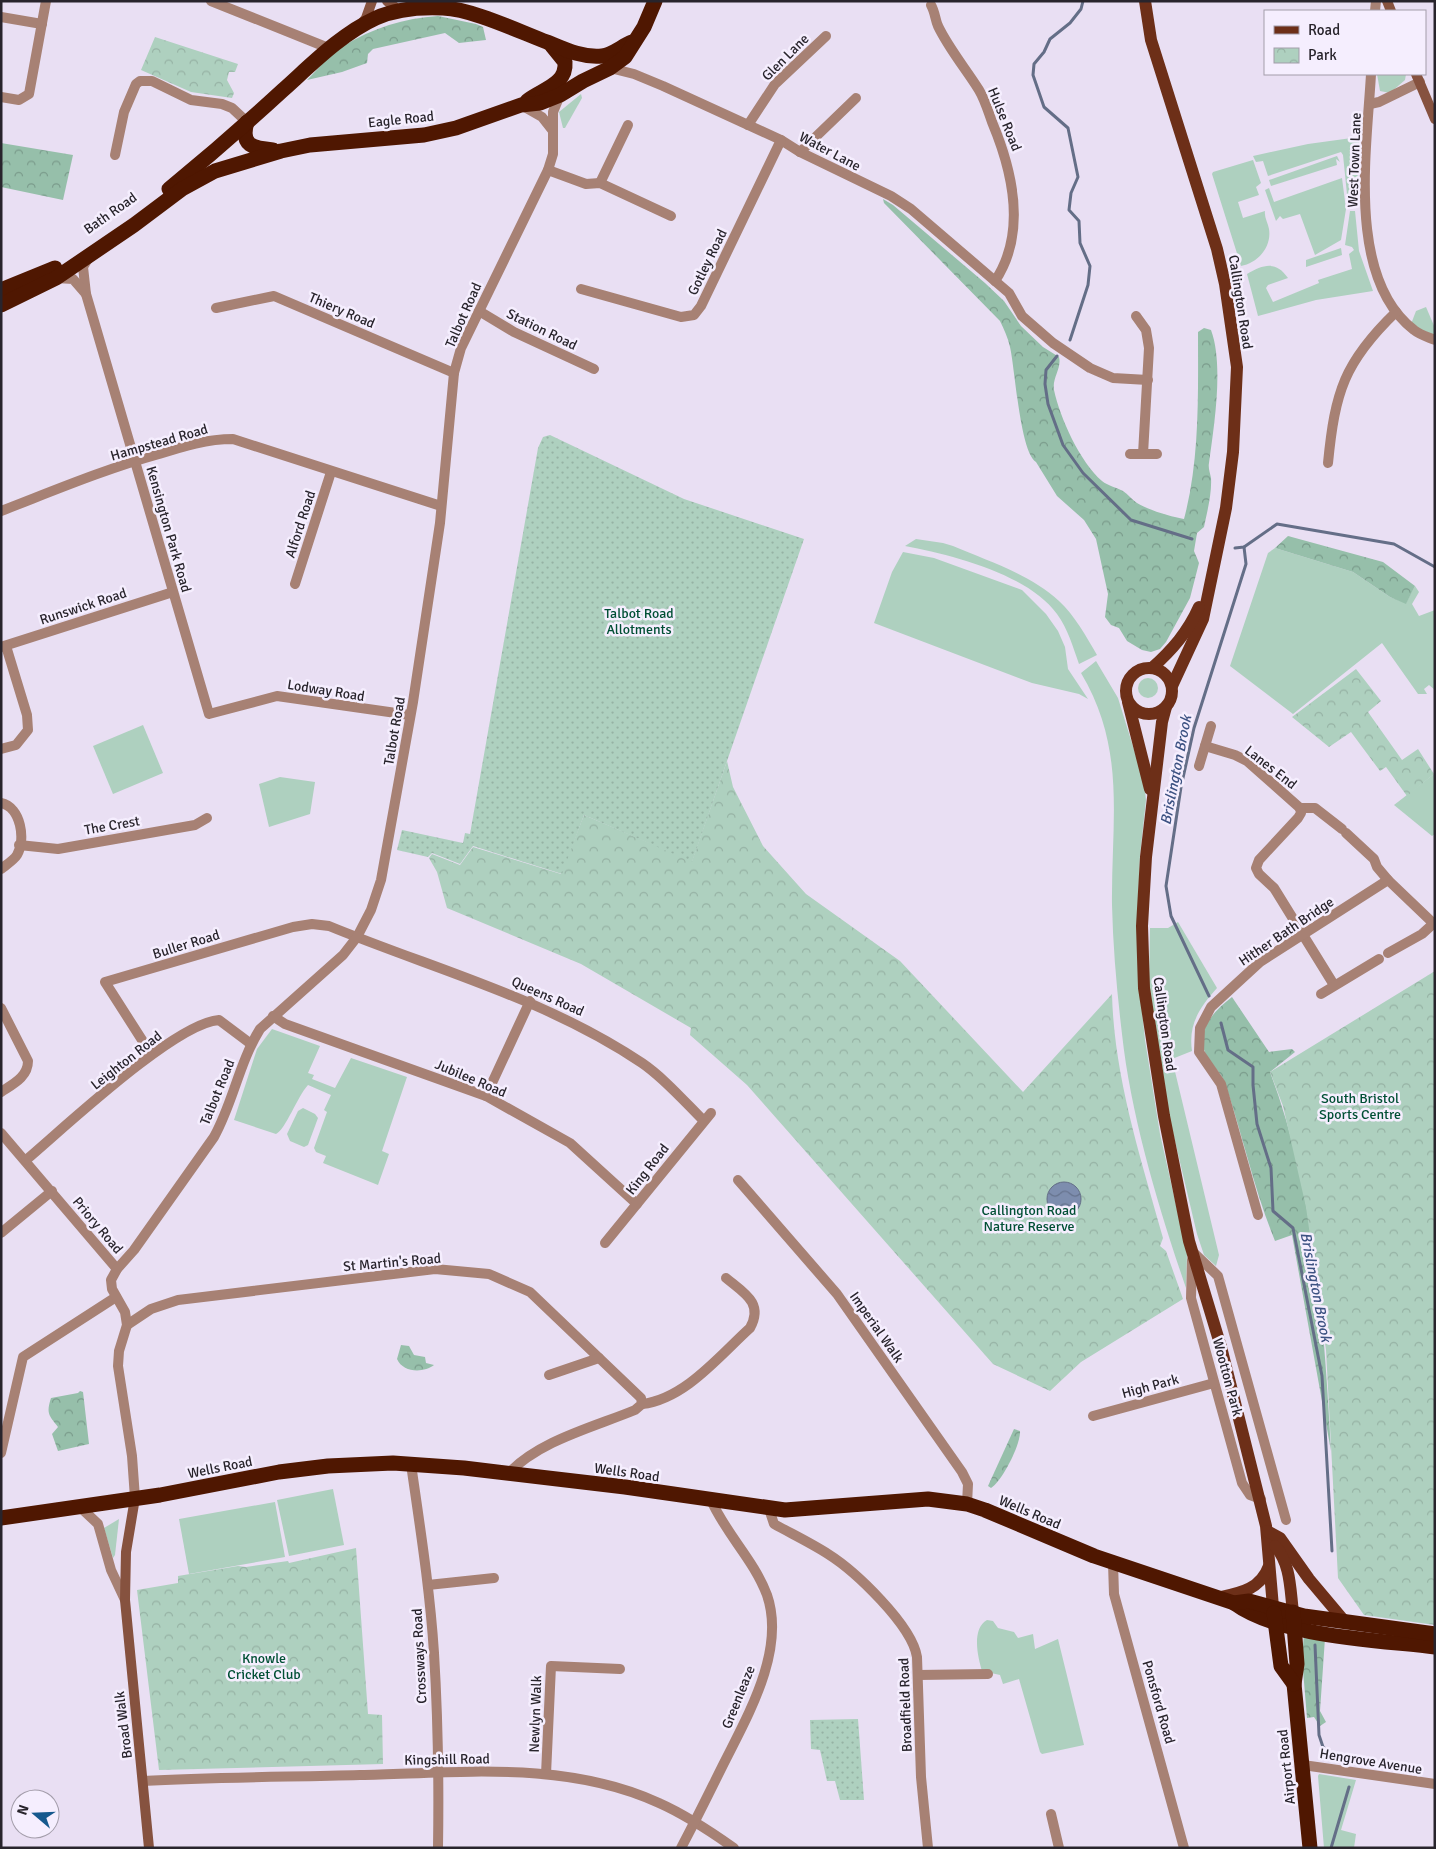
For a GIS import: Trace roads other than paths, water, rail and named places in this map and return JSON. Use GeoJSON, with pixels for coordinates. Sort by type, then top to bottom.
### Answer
{"type":"FeatureCollection","features":[{"type":"Feature","properties":{"kind":"highway"},"geometry":{"type":"LineString","coordinates":[[549,43],[566,50],[613,62],[625,57],[632,42],[644,27],[656,1]]}},
{"type":"Feature","properties":{"kind":"highway","name":"Bath Road"},"geometry":{"type":"LineString","coordinates":[[160,202],[247,122],[331,49],[358,27],[378,17],[422,8],[445,8],[480,17],[549,43]]}},
{"type":"Feature","properties":{"kind":"highway","name":"Eagle Road"},"geometry":{"type":"LineString","coordinates":[[182,190],[216,171],[281,150],[321,144],[424,135],[456,128],[521,105],[550,87],[563,75],[565,62],[549,43]]}},
{"type":"Feature","properties":{"kind":"highway","name":"Eagle Road"},"geometry":{"type":"LineString","coordinates":[[521,105],[540,104],[560,95],[613,62]]}},
{"type":"Feature","properties":{"kind":"highway","name":"Eagle Road"},"geometry":{"type":"LineString","coordinates":[[247,122],[245,138],[252,147],[281,150]]}},
{"type":"Feature","properties":{"kind":"highway","name":"Bath Road"},"geometry":{"type":"LineString","coordinates":[[1,305],[56,278],[160,202],[182,190]]}},
{"type":"Feature","properties":{"kind":"highway","name":"Bath Road"},"geometry":{"type":"LineString","coordinates":[[1,290],[57,267],[129,224]]}},
{"type":"Feature","properties":{"kind":"highway","name":"Wells Road"},"geometry":{"type":"LineString","coordinates":[[1,1518],[135,1498],[279,1472],[349,1464],[411,1464],[464,1468],[625,1487],[769,1509],[811,1510],[928,1499],[967,1504],[1114,1562],[1234,1603],[1247,1613],[1435,1634]]}},
{"type":"Feature","properties":{"kind":"highway","name":"Wells Road"},"geometry":{"type":"LineString","coordinates":[[1283,1617],[1318,1632],[1435,1647]]}},
{"type":"Feature","properties":{"kind":"highway","name":"Airport Road"},"geometry":{"type":"LineString","coordinates":[[1283,1617],[1296,1650],[1294,1684],[1310,1848]]}},
{"type":"Feature","properties":{"kind":"highway","name":"Airport Road"},"geometry":{"type":"LineString","coordinates":[[1283,1617],[1281,1666],[1294,1684]]}},
{"type":"Feature","properties":{"kind":"highway"},"geometry":{"type":"LineString","coordinates":[[1296,1650],[1306,1639],[1318,1632]]}},
{"type":"Feature","properties":{"kind":"main road","name":"Callington Road"},"geometry":{"type":"LineString","coordinates":[[1145,1],[1151,40],[1217,249],[1225,284],[1236,367],[1233,452],[1226,508],[1202,619],[1193,643],[1172,686]]}},
{"type":"Feature","properties":{"kind":"main road","name":"Callington Road"},"geometry":{"type":"LineString","coordinates":[[1152,668],[1173,648],[1186,631],[1209,586]]}},
{"type":"Feature","properties":{"kind":"main road"},"geometry":{"type":"LineString","coordinates":[[1144,668],[1152,668],[1166,675],[1172,686],[1170,700],[1166,707],[1154,713],[1143,713],[1136,710],[1127,698],[1126,690],[1130,678],[1144,668]]}},
{"type":"Feature","properties":{"kind":"main road","name":"Callington Road"},"geometry":{"type":"LineString","coordinates":[[1127,698],[1148,776],[1152,809]]}},
{"type":"Feature","properties":{"kind":"main road","name":"Callington Road"},"geometry":{"type":"LineString","coordinates":[[1166,707],[1162,722],[1146,857],[1142,926],[1144,988],[1164,1116],[1191,1246]]}},
{"type":"Feature","properties":{"kind":"main road","name":"Wootton Park"},"geometry":{"type":"LineString","coordinates":[[1191,1246],[1221,1347],[1270,1538],[1269,1566],[1283,1617]]}},
{"type":"Feature","properties":{"kind":"main road"},"geometry":{"type":"LineString","coordinates":[[1270,1538],[1280,1538],[1308,1579],[1346,1623]]}},
{"type":"Feature","properties":{"kind":"main road","name":"Wootton Park"},"geometry":{"type":"LineString","coordinates":[[1270,1538],[1283,1555],[1289,1574],[1283,1617]]}},
{"type":"Feature","properties":{"kind":"main road"},"geometry":{"type":"LineString","coordinates":[[1217,1598],[1250,1590],[1266,1575],[1269,1566]]}},
{"type":"Feature","properties":{"kind":"street"},"geometry":{"type":"LineString","coordinates":[[1,98],[19,100],[29,94],[46,1]]}},
{"type":"Feature","properties":{"kind":"street"},"geometry":{"type":"LineString","coordinates":[[211,1],[331,49]]}},
{"type":"Feature","properties":{"kind":"street"},"geometry":{"type":"LineString","coordinates":[[358,27],[366,18],[372,1]]}},
{"type":"Feature","properties":{"kind":"street"},"geometry":{"type":"LineString","coordinates":[[387,1],[400,11]]}},
{"type":"Feature","properties":{"kind":"street","name":"Hulse Road"},"geometry":{"type":"LineString","coordinates":[[930,2],[935,11],[937,25],[980,92],[1006,153],[1013,189],[1014,217],[1006,263],[995,281]]}},
{"type":"Feature","properties":{"kind":"street"},"geometry":{"type":"LineString","coordinates":[[1,17],[42,24]]}},
{"type":"Feature","properties":{"kind":"street","name":"Glen Lane"},"geometry":{"type":"LineString","coordinates":[[748,125],[775,84],[826,36]]}},
{"type":"Feature","properties":{"kind":"street","name":"Water Lane"},"geometry":{"type":"LineString","coordinates":[[613,62],[634,74],[781,140],[800,152],[891,196],[910,208],[1009,293],[1022,316],[1065,352],[1090,368],[1113,378],[1148,380]]}},
{"type":"Feature","properties":{"kind":"street","name":"West Town Lane"},"geometry":{"type":"LineString","coordinates":[[1372,75],[1364,196],[1372,262],[1396,312],[1416,331],[1435,340]]}},
{"type":"Feature","properties":{"kind":"street"},"geometry":{"type":"LineString","coordinates":[[1370,104],[1379,102],[1418,78],[1435,119]]}},
{"type":"Feature","properties":{"kind":"street"},"geometry":{"type":"LineString","coordinates":[[115,155],[124,112],[136,84],[140,81],[152,81],[191,100],[222,104],[232,108],[247,122]]}},
{"type":"Feature","properties":{"kind":"street","name":"Talbot Road"},"geometry":{"type":"LineString","coordinates":[[117,1269],[134,1250],[214,1137],[224,1118],[251,1044],[260,1029],[343,955],[358,937],[371,910],[381,880],[410,715],[441,506],[456,369],[461,348],[471,325],[548,170],[553,154],[555,104],[560,95]]}},
{"type":"Feature","properties":{"kind":"street"},"geometry":{"type":"LineString","coordinates":[[800,152],[856,98]]}},
{"type":"Feature","properties":{"kind":"street"},"geometry":{"type":"LineString","coordinates":[[521,105],[542,117],[553,131]]}},
{"type":"Feature","properties":{"kind":"street"},"geometry":{"type":"LineString","coordinates":[[600,183],[628,125]]}},
{"type":"Feature","properties":{"kind":"street","name":"Gotley Road"},"geometry":{"type":"LineString","coordinates":[[581,289],[680,317],[694,315],[701,306],[781,140]]}},
{"type":"Feature","properties":{"kind":"street"},"geometry":{"type":"LineString","coordinates":[[548,170],[586,184],[600,183],[671,216]]}},
{"type":"Feature","properties":{"kind":"street","name":"Kensington Park Road"},"geometry":{"type":"LineString","coordinates":[[90,255],[83,267],[86,294],[209,714]]}},
{"type":"Feature","properties":{"kind":"street"},"geometry":{"type":"LineString","coordinates":[[56,278],[74,279],[86,294]]}},
{"type":"Feature","properties":{"kind":"street","name":"Thiery Road"},"geometry":{"type":"LineString","coordinates":[[216,308],[274,296],[456,369]]}},
{"type":"Feature","properties":{"kind":"street","name":"Station Road"},"geometry":{"type":"LineString","coordinates":[[479,311],[514,332],[594,369]]}},
{"type":"Feature","properties":{"kind":"street"},"geometry":{"type":"LineString","coordinates":[[1328,463],[1331,431],[1340,392],[1353,360],[1370,337],[1396,312]]}},
{"type":"Feature","properties":{"kind":"street"},"geometry":{"type":"LineString","coordinates":[[1136,316],[1146,330],[1147,339],[1148,380],[1143,454]]}},
{"type":"Feature","properties":{"kind":"street","name":"Hampstead Road"},"geometry":{"type":"LineString","coordinates":[[1,511],[135,461],[203,440],[233,439],[441,506]]}},
{"type":"Feature","properties":{"kind":"street"},"geometry":{"type":"LineString","coordinates":[[1130,454],[1158,454]]}},
{"type":"Feature","properties":{"kind":"street","name":"Alford Road"},"geometry":{"type":"LineString","coordinates":[[295,584],[331,472]]}},
{"type":"Feature","properties":{"kind":"street","name":"Runswick Road"},"geometry":{"type":"LineString","coordinates":[[3,646],[172,592]]}},
{"type":"Feature","properties":{"kind":"street"},"geometry":{"type":"LineString","coordinates":[[1,749],[16,745],[28,730],[26,715],[3,646]]}},
{"type":"Feature","properties":{"kind":"street","name":"Lodway Road"},"geometry":{"type":"LineString","coordinates":[[209,714],[277,696],[410,715]]}},
{"type":"Feature","properties":{"kind":"street"},"geometry":{"type":"LineString","coordinates":[[1199,766],[1210,726]]}},
{"type":"Feature","properties":{"kind":"street","name":"Lanes End"},"geometry":{"type":"LineString","coordinates":[[1205,746],[1235,755],[1247,761],[1300,808],[1315,808],[1344,831],[1374,859],[1377,868],[1388,880]]}},
{"type":"Feature","properties":{"kind":"street"},"geometry":{"type":"LineString","coordinates":[[1,803],[5,804],[17,815],[21,834],[17,855],[1,868]]}},
{"type":"Feature","properties":{"kind":"street"},"geometry":{"type":"LineString","coordinates":[[1300,808],[1301,813],[1298,818],[1259,860],[1256,868],[1258,874],[1274,888],[1334,985]]}},
{"type":"Feature","properties":{"kind":"street","name":"The Crest"},"geometry":{"type":"LineString","coordinates":[[20,845],[58,849],[195,825],[207,818]]}},
{"type":"Feature","properties":{"kind":"street"},"geometry":{"type":"LineString","coordinates":[[1388,880],[1434,924],[1422,934],[1388,953]]}},
{"type":"Feature","properties":{"kind":"street","name":"Hither Bath Bridge"},"geometry":{"type":"LineString","coordinates":[[1258,1215],[1220,1084],[1199,1052],[1200,1028],[1211,1007],[1260,962],[1388,880]]}},
{"type":"Feature","properties":{"kind":"street","name":"Buller Road"},"geometry":{"type":"LineString","coordinates":[[151,1054],[105,982],[293,927],[312,924],[329,926],[358,937]]}},
{"type":"Feature","properties":{"kind":"street","name":"Queens Road"},"geometry":{"type":"LineString","coordinates":[[358,937],[530,1001],[588,1029],[644,1065],[707,1116]]}},
{"type":"Feature","properties":{"kind":"street"},"geometry":{"type":"LineString","coordinates":[[1321,994],[1378,959]]}},
{"type":"Feature","properties":{"kind":"street"},"geometry":{"type":"LineString","coordinates":[[486,1096],[530,1001]]}},
{"type":"Feature","properties":{"kind":"street"},"geometry":{"type":"LineString","coordinates":[[1,1008],[28,1061],[28,1067],[22,1076],[1,1092]]}},
{"type":"Feature","properties":{"kind":"street","name":"Jubilee Road"},"geometry":{"type":"LineString","coordinates":[[273,1016],[285,1024],[486,1096],[570,1143],[637,1204]]}},
{"type":"Feature","properties":{"kind":"street","name":"Leighton Road"},"geometry":{"type":"LineString","coordinates":[[26,1160],[151,1054],[188,1031],[219,1020],[251,1044]]}},
{"type":"Feature","properties":{"kind":"street","name":"King Road"},"geometry":{"type":"LineString","coordinates":[[605,1243],[707,1116]]}},
{"type":"Feature","properties":{"kind":"street","name":"Priory Road"},"geometry":{"type":"LineString","coordinates":[[1,1133],[117,1269],[111,1280],[112,1289],[125,1312],[127,1324]]}},
{"type":"Feature","properties":{"kind":"street","name":"Imperial Walk"},"geometry":{"type":"LineString","coordinates":[[738,1180],[837,1294],[962,1472],[968,1484],[967,1504]]}},
{"type":"Feature","properties":{"kind":"street"},"geometry":{"type":"LineString","coordinates":[[1,1233],[52,1191]]}},
{"type":"Feature","properties":{"kind":"street","name":"Wootton Park"},"geometry":{"type":"LineString","coordinates":[[1191,1246],[1191,1298],[1214,1383],[1242,1483],[1250,1495],[1260,1499]]}},
{"type":"Feature","properties":{"kind":"street","name":"Wootton Park"},"geometry":{"type":"LineString","coordinates":[[1191,1246],[1218,1276],[1286,1520]]}},
{"type":"Feature","properties":{"kind":"street","name":"St Martin's Road"},"geometry":{"type":"LineString","coordinates":[[127,1324],[151,1308],[178,1300],[435,1269],[489,1274],[530,1292],[641,1398],[642,1404]]}},
{"type":"Feature","properties":{"kind":"street"},"geometry":{"type":"LineString","coordinates":[[508,1474],[519,1461],[536,1451],[635,1410],[642,1404],[659,1402],[676,1393],[750,1328],[756,1318],[755,1308],[748,1297],[726,1278]]}},
{"type":"Feature","properties":{"kind":"street"},"geometry":{"type":"LineString","coordinates":[[1,1452],[23,1356],[116,1297]]}},
{"type":"Feature","properties":{"kind":"street"},"geometry":{"type":"LineString","coordinates":[[127,1324],[119,1351],[118,1366],[132,1456],[135,1498]]}},
{"type":"Feature","properties":{"kind":"street"},"geometry":{"type":"LineString","coordinates":[[549,1375],[599,1358]]}},
{"type":"Feature","properties":{"kind":"street","name":"High Park"},"geometry":{"type":"LineString","coordinates":[[1093,1416],[1214,1383]]}},
{"type":"Feature","properties":{"kind":"street"},"geometry":{"type":"LineString","coordinates":[[1250,1460],[1267,1456]]}},
{"type":"Feature","properties":{"kind":"street","name":"Crossways Road"},"geometry":{"type":"LineString","coordinates":[[411,1464],[428,1585],[434,1654],[439,1773],[438,1848]]}},
{"type":"Feature","properties":{"kind":"street","name":"Broad Walk"},"geometry":{"type":"LineString","coordinates":[[135,1498],[126,1552],[125,1600],[149,1848]]}},
{"type":"Feature","properties":{"kind":"street","name":"Greenleaze"},"geometry":{"type":"LineString","coordinates":[[681,1848],[751,1709],[768,1660],[771,1631],[770,1604],[766,1592],[752,1564],[719,1518],[711,1500]]}},
{"type":"Feature","properties":{"kind":"street","name":"Broad Walk"},"geometry":{"type":"LineString","coordinates":[[80,1507],[98,1524],[111,1570],[125,1600]]}},
{"type":"Feature","properties":{"kind":"street","name":"Broadfield Road"},"geometry":{"type":"LineString","coordinates":[[769,1509],[774,1524],[829,1554],[874,1592],[913,1640],[917,1657],[921,1777],[928,1848]]}},
{"type":"Feature","properties":{"kind":"street","name":"Ponsford Road"},"geometry":{"type":"LineString","coordinates":[[1114,1562],[1114,1594],[1184,1848]]}},
{"type":"Feature","properties":{"kind":"street"},"geometry":{"type":"LineString","coordinates":[[428,1585],[494,1578]]}},
{"type":"Feature","properties":{"kind":"street","name":"Newlyn Walk"},"geometry":{"type":"LineString","coordinates":[[546,1774],[551,1666],[620,1669]]}},
{"type":"Feature","properties":{"kind":"street"},"geometry":{"type":"LineString","coordinates":[[918,1675],[988,1674]]}},
{"type":"Feature","properties":{"kind":"street","name":"Hengrove Avenue"},"geometry":{"type":"LineString","coordinates":[[1303,1765],[1435,1784]]}},
{"type":"Feature","properties":{"kind":"street","name":"Kingshill Road"},"geometry":{"type":"LineString","coordinates":[[143,1781],[439,1773],[546,1774],[579,1779],[632,1792],[658,1802],[695,1821],[734,1848]]}},
{"type":"Feature","properties":{"kind":"street"},"geometry":{"type":"LineString","coordinates":[[1051,1814],[1059,1848]]}},
{"type":"Feature","properties":{"kind":"water"},"geometry":{"type":"Polygon","coordinates":[[[1064,1182],[1076,1187],[1081,1199],[1076,1211],[1064,1216],[1052,1211],[1047,1199],[1052,1187],[1064,1182]]]}},
{"type":"Feature","properties":{"kind":"waterway","name":"Brislington Brook"},"geometry":{"type":"LineString","coordinates":[[1070,340],[1088,285],[1090,266],[1080,243],[1079,221],[1069,210],[1071,193],[1078,177],[1068,128],[1044,107],[1033,75],[1034,64],[1044,52],[1050,39],[1070,23],[1081,9],[1083,1]]}},
{"type":"Feature","properties":{"kind":"waterway","name":"Brislington Brook"},"geometry":{"type":"LineString","coordinates":[[1057,356],[1046,370],[1045,384],[1048,404],[1063,445],[1083,473],[1131,520],[1192,539]]}},
{"type":"Feature","properties":{"kind":"waterway","name":"Brislington Brook"},"geometry":{"type":"LineString","coordinates":[[1235,548],[1244,547],[1277,524],[1394,544],[1435,567]]}},
{"type":"Feature","properties":{"kind":"waterway","name":"Brislington Brook"},"geometry":{"type":"LineString","coordinates":[[1209,996],[1171,916],[1166,886],[1181,787],[1194,728],[1246,564],[1244,547]]}},
{"type":"Feature","properties":{"kind":"waterway","name":"Brislington Brook"},"geometry":{"type":"LineString","coordinates":[[1221,1023],[1228,1050],[1253,1067],[1257,1124],[1271,1168],[1273,1211],[1293,1228],[1322,1376],[1332,1551]]}},
{"type":"Feature","properties":{"kind":"waterway","name":"Brislington Brook"},"geometry":{"type":"LineString","coordinates":[[1315,1645],[1319,1735],[1323,1747],[1331,1754]]}},
{"type":"Feature","properties":{"kind":"waterway","name":"Brislington Brook"},"geometry":{"type":"LineString","coordinates":[[1331,1848],[1349,1787]]}},
{"type":"Feature","properties":{"kind":"park label","name":"Talbot Road Allotments"},"geometry":{"type":"Point","coordinates":[639,622]}},
{"type":"Feature","properties":{"kind":"park label","name":"South Bristol Sports Centre"},"geometry":{"type":"Point","coordinates":[1360,1106]}},
{"type":"Feature","properties":{"kind":"park label","name":"Callington Road Nature Reserve"},"geometry":{"type":"Point","coordinates":[1029,1218]}},
{"type":"Feature","properties":{"kind":"park label","name":"Knowle Cricket Club"},"geometry":{"type":"Point","coordinates":[264,1666]}}]}
